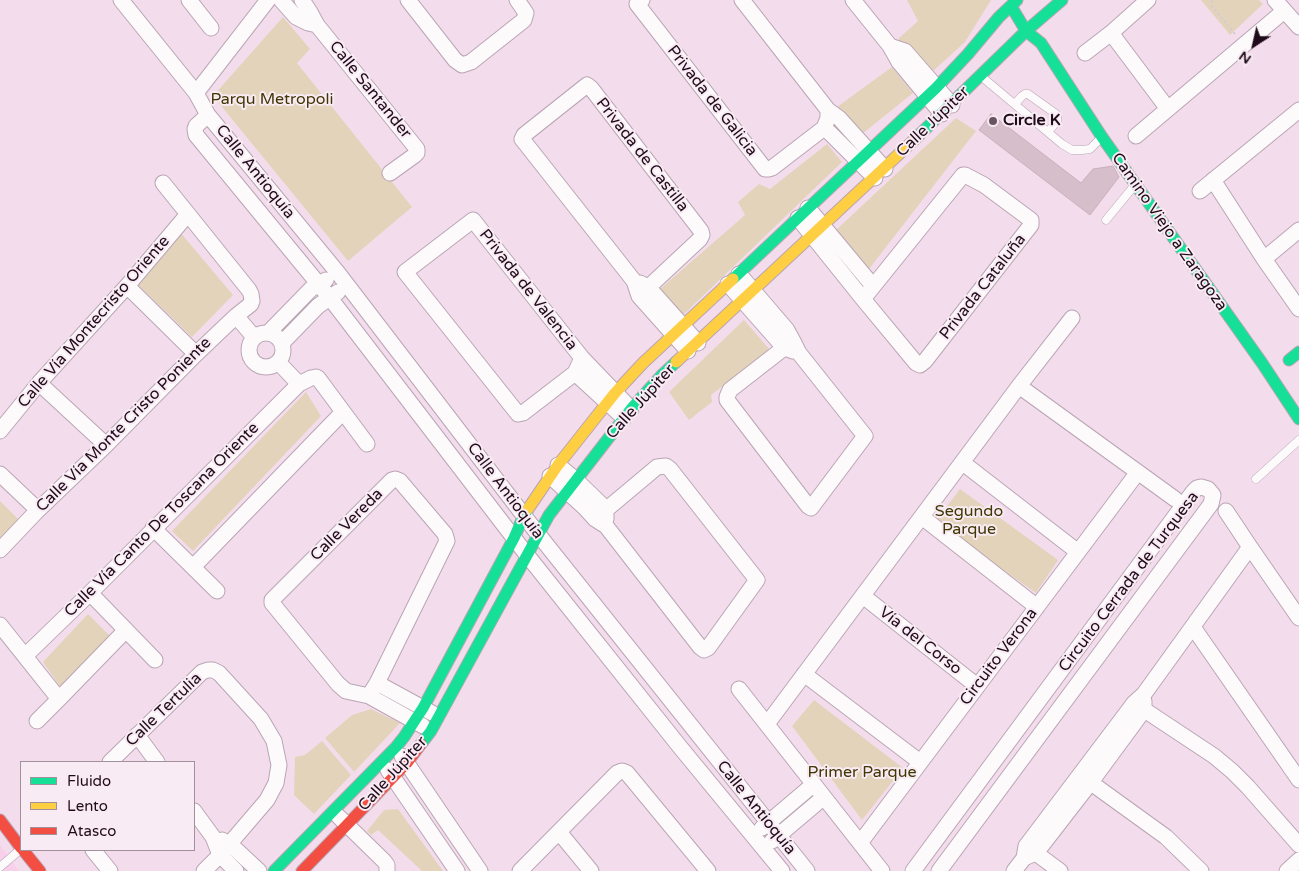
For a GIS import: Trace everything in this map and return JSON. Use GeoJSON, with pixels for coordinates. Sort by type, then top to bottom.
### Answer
{"type":"FeatureCollection","features":[{"type":"Feature","properties":{"kind":"main road","name":"Calle Júpiter"},"geometry":{"type":"LineString","coordinates":[[302,871],[407,763],[432,731],[549,515],[627,413],[663,374],[880,174],[981,76],[1026,31],[1031,11],[1062,0]]}},
{"type":"Feature","properties":{"kind":"main road","name":"Calle Júpiter"},"geometry":{"type":"LineString","coordinates":[[274,871],[404,737],[422,708],[524,516],[554,470],[611,398],[678,330],[932,92],[1011,2]]}},
{"type":"Feature","properties":{"kind":"main road","name":"Camino Viejo a Zaragoza"},"geometry":{"type":"LineString","coordinates":[[1011,2],[1026,31],[1041,43]]}},
{"type":"Feature","properties":{"kind":"main road","name":"Camino Viejo a Zaragoza"},"geometry":{"type":"LineString","coordinates":[[1031,11],[1041,43],[1102,137],[1262,363],[1299,419]]}},
{"type":"Feature","properties":{"kind":"main road"},"geometry":{"type":"LineString","coordinates":[[1289,360],[1299,352]]}},
{"type":"Feature","properties":{"kind":"main road"},"geometry":{"type":"LineString","coordinates":[[0,820],[20,846]]}},
{"type":"Feature","properties":{"kind":"main road"},"geometry":{"type":"LineString","coordinates":[[24,851],[40,871]]}},
{"type":"Feature","properties":{"kind":"street"},"geometry":{"type":"LineString","coordinates":[[121,0],[196,94],[208,115]]}},
{"type":"Feature","properties":{"kind":"street"},"geometry":{"type":"LineString","coordinates":[[189,0],[211,28]]}},
{"type":"Feature","properties":{"kind":"street"},"geometry":{"type":"LineString","coordinates":[[196,94],[268,0]]}},
{"type":"Feature","properties":{"kind":"street","name":"Calle Santander"},"geometry":{"type":"LineString","coordinates":[[281,0],[296,17],[317,26]]}},
{"type":"Feature","properties":{"kind":"street","name":"Calle Santander"},"geometry":{"type":"LineString","coordinates":[[302,0],[317,26],[418,149],[416,155],[390,174]]}},
{"type":"Feature","properties":{"kind":"street"},"geometry":{"type":"LineString","coordinates":[[408,0],[455,60],[462,65],[471,62],[524,20],[525,10],[517,0]]}},
{"type":"Feature","properties":{"kind":"street","name":"Privada de Galicia"},"geometry":{"type":"LineString","coordinates":[[642,0],[637,4],[763,167],[772,168],[824,128]]}},
{"type":"Feature","properties":{"kind":"street"},"geometry":{"type":"LineString","coordinates":[[742,0],[828,110],[839,118],[863,156],[880,174]]}},
{"type":"Feature","properties":{"kind":"street"},"geometry":{"type":"LineString","coordinates":[[853,0],[890,46],[905,51],[932,92],[947,109]]}},
{"type":"Feature","properties":{"kind":"street"},"geometry":{"type":"LineString","coordinates":[[1085,53],[1148,0]]}},
{"type":"Feature","properties":{"kind":"street"},"geometry":{"type":"LineString","coordinates":[[1136,136],[1245,44],[1280,5],[1299,27]]}},
{"type":"Feature","properties":{"kind":"street"},"geometry":{"type":"LineString","coordinates":[[1111,33],[1168,109]]}},
{"type":"Feature","properties":{"kind":"street","name":"Privada de Castilla"},"geometry":{"type":"LineString","coordinates":[[644,291],[700,239],[701,231],[591,88],[587,86],[524,135],[522,140],[634,281],[693,347]]}},
{"type":"Feature","properties":{"kind":"street"},"geometry":{"type":"LineString","coordinates":[[828,110],[828,118],[824,128],[863,156]]}},
{"type":"Feature","properties":{"kind":"street"},"geometry":{"type":"LineString","coordinates":[[1200,191],[1299,110]]}},
{"type":"Feature","properties":{"kind":"street","name":"Calle Antioquía"},"geometry":{"type":"LineString","coordinates":[[782,871],[680,747],[527,555],[319,284],[196,136],[196,126],[208,115],[338,273],[538,534],[807,871]]}},
{"type":"Feature","properties":{"kind":"street","name":"Privada Cataluña"},"geometry":{"type":"LineString","coordinates":[[818,231],[863,299],[916,363],[920,365],[925,362],[1031,225],[1031,220],[984,185],[963,175],[863,299]]}},
{"type":"Feature","properties":{"kind":"street"},"geometry":{"type":"LineString","coordinates":[[1213,180],[1264,259],[1299,308]]}},
{"type":"Feature","properties":{"kind":"street"},"geometry":{"type":"LineString","coordinates":[[163,183],[188,214]]}},
{"type":"Feature","properties":{"kind":"street","name":"Privada Cataluña"},"geometry":{"type":"LineString","coordinates":[[803,213],[818,231],[873,286]]}},
{"type":"Feature","properties":{"kind":"street","name":"Calle Vía Montecristo Oriente"},"geometry":{"type":"LineString","coordinates":[[0,431],[188,214]]}},
{"type":"Feature","properties":{"kind":"street","name":"Calle Vía Monte Cristo Poniente"},"geometry":{"type":"LineString","coordinates":[[0,550],[38,510],[252,301],[249,290],[188,214]]}},
{"type":"Feature","properties":{"kind":"street","name":"Privada de Valencia"},"geometry":{"type":"LineString","coordinates":[[473,220],[582,358],[575,373],[523,412],[517,413],[405,272],[473,220]]}},
{"type":"Feature","properties":{"kind":"street"},"geometry":{"type":"LineString","coordinates":[[1264,259],[1299,230]]}},
{"type":"Feature","properties":{"kind":"street"},"geometry":{"type":"LineString","coordinates":[[236,316],[261,335],[274,334],[282,343],[283,353],[278,362],[269,366],[260,365],[252,359],[249,350],[250,346],[261,335],[311,288],[338,273]]}},
{"type":"Feature","properties":{"kind":"street"},"geometry":{"type":"LineString","coordinates":[[734,279],[792,347],[865,436],[811,508],[727,400],[730,390],[792,347]]}},
{"type":"Feature","properties":{"kind":"street"},"geometry":{"type":"LineString","coordinates":[[127,286],[196,354]]}},
{"type":"Feature","properties":{"kind":"street"},"geometry":{"type":"LineString","coordinates":[[282,343],[318,306],[348,286]]}},
{"type":"Feature","properties":{"kind":"street"},"geometry":{"type":"LineString","coordinates":[[767,724],[1019,386],[1072,318]]}},
{"type":"Feature","properties":{"kind":"street"},"geometry":{"type":"LineString","coordinates":[[582,358],[611,398]]}},
{"type":"Feature","properties":{"kind":"street"},"geometry":{"type":"LineString","coordinates":[[278,362],[299,384],[316,377],[322,382],[367,444]]}},
{"type":"Feature","properties":{"kind":"street"},"geometry":{"type":"LineString","coordinates":[[575,373],[611,398],[627,413]]}},
{"type":"Feature","properties":{"kind":"street"},"geometry":{"type":"LineString","coordinates":[[40,384],[106,445]]}},
{"type":"Feature","properties":{"kind":"street","name":"Calle Vía Canto De Toscana Oriente"},"geometry":{"type":"LineString","coordinates":[[25,656],[299,384]]}},
{"type":"Feature","properties":{"kind":"street"},"geometry":{"type":"LineString","coordinates":[[1019,386],[1175,499]]}},
{"type":"Feature","properties":{"kind":"street"},"geometry":{"type":"LineString","coordinates":[[193,567],[343,412]]}},
{"type":"Feature","properties":{"kind":"street"},"geometry":{"type":"LineString","coordinates":[[963,463],[1078,552]]}},
{"type":"Feature","properties":{"kind":"street"},"geometry":{"type":"LineString","coordinates":[[554,470],[602,518],[700,647],[704,650],[708,648],[757,580],[670,469],[666,466],[657,467],[602,518]]}},
{"type":"Feature","properties":{"kind":"street","name":"Circuito Verona"},"geometry":{"type":"LineString","coordinates":[[860,843],[1138,472]]}},
{"type":"Feature","properties":{"kind":"street"},"geometry":{"type":"LineString","coordinates":[[0,474],[38,510]]}},
{"type":"Feature","properties":{"kind":"street","name":"Calle Vereda"},"geometry":{"type":"LineString","coordinates":[[369,696],[447,540],[445,534],[400,481],[395,479],[385,486],[272,600],[272,603],[342,688],[351,693],[369,696],[432,731]]}},
{"type":"Feature","properties":{"kind":"street","name":"Circuito Cerrada de Turquesa"},"geometry":{"type":"LineString","coordinates":[[913,871],[1197,488],[1208,489],[1213,495],[1211,504],[939,871]]}},
{"type":"Feature","properties":{"kind":"street"},"geometry":{"type":"LineString","coordinates":[[1226,511],[1299,618]]}},
{"type":"Feature","properties":{"kind":"street"},"geometry":{"type":"LineString","coordinates":[[922,517],[1037,607]]}},
{"type":"Feature","properties":{"kind":"street"},"geometry":{"type":"LineString","coordinates":[[153,528],[217,590]]}},
{"type":"Feature","properties":{"kind":"street"},"geometry":{"type":"LineString","coordinates":[[1014,871],[1141,702],[1250,547]]}},
{"type":"Feature","properties":{"kind":"street"},"geometry":{"type":"LineString","coordinates":[[90,593],[155,660]]}},
{"type":"Feature","properties":{"kind":"street","name":"Vía del Corso"},"geometry":{"type":"LineString","coordinates":[[863,596],[977,686]]}},
{"type":"Feature","properties":{"kind":"street"},"geometry":{"type":"LineString","coordinates":[[0,625],[59,700]]}},
{"type":"Feature","properties":{"kind":"street"},"geometry":{"type":"LineString","coordinates":[[1193,627],[1299,780]]}},
{"type":"Feature","properties":{"kind":"street"},"geometry":{"type":"LineString","coordinates":[[37,721],[126,630]]}},
{"type":"Feature","properties":{"kind":"street","name":"Calle Tertulia"},"geometry":{"type":"LineString","coordinates":[[111,761],[202,672],[208,670],[219,673],[261,719],[274,741],[279,766],[276,783],[267,800],[204,871]]}},
{"type":"Feature","properties":{"kind":"street"},"geometry":{"type":"LineString","coordinates":[[804,674],[920,762]]}},
{"type":"Feature","properties":{"kind":"street"},"geometry":{"type":"LineString","coordinates":[[377,683],[440,717]]}},
{"type":"Feature","properties":{"kind":"street"},"geometry":{"type":"LineString","coordinates":[[739,688],[882,871]]}},
{"type":"Feature","properties":{"kind":"street"},"geometry":{"type":"LineString","coordinates":[[1141,702],[1232,771],[1299,845]]}},
{"type":"Feature","properties":{"kind":"street"},"geometry":{"type":"LineString","coordinates":[[680,747],[696,734]]}},
{"type":"Feature","properties":{"kind":"street"},"geometry":{"type":"LineString","coordinates":[[137,736],[156,761]]}},
{"type":"Feature","properties":{"kind":"street"},"geometry":{"type":"LineString","coordinates":[[396,747],[480,871]]}},
{"type":"Feature","properties":{"kind":"street"},"geometry":{"type":"LineString","coordinates":[[382,761],[456,871]]}},
{"type":"Feature","properties":{"kind":"street"},"geometry":{"type":"LineString","coordinates":[[530,867],[559,832],[617,773],[622,771],[627,773],[708,871]]}},
{"type":"Feature","properties":{"kind":"street"},"geometry":{"type":"LineString","coordinates":[[1085,778],[1166,837],[1201,871]]}},
{"type":"Feature","properties":{"kind":"street"},"geometry":{"type":"LineString","coordinates":[[752,835],[814,784]]}},
{"type":"Feature","properties":{"kind":"street"},"geometry":{"type":"LineString","coordinates":[[763,848],[824,797]]}},
{"type":"Feature","properties":{"kind":"street"},"geometry":{"type":"LineString","coordinates":[[195,812],[213,837],[225,849],[259,871]]}},
{"type":"Feature","properties":{"kind":"street"},"geometry":{"type":"LineString","coordinates":[[956,812],[972,825]]}},
{"type":"Feature","properties":{"kind":"street"},"geometry":{"type":"LineString","coordinates":[[329,814],[384,861],[387,865],[387,871]]}},
{"type":"Feature","properties":{"kind":"street"},"geometry":{"type":"LineString","coordinates":[[344,828],[365,853],[380,867],[381,871]]}},
{"type":"Feature","properties":{"kind":"street"},"geometry":{"type":"LineString","coordinates":[[559,832],[590,871]]}},
{"type":"Feature","properties":{"kind":"street"},"geometry":{"type":"LineString","coordinates":[[225,849],[236,871]]}},
{"type":"Feature","properties":{"kind":"street"},"geometry":{"type":"LineString","coordinates":[[94,851],[110,871]]}},
{"type":"Feature","properties":{"kind":"street"},"geometry":{"type":"LineString","coordinates":[[1028,852],[1060,871]]}},
{"type":"Feature","properties":{"kind":"street"},"geometry":{"type":"LineString","coordinates":[[1286,871],[1299,860]]}},
{"type":"Feature","properties":{"kind":"lane"},"geometry":{"type":"LineString","coordinates":[[981,76],[1062,144],[1072,150],[1090,149],[1102,137]]}},
{"type":"Feature","properties":{"kind":"lane"},"geometry":{"type":"LineString","coordinates":[[1015,104],[1022,96],[1028,94],[1056,114],[1057,122],[1048,132]]}},
{"type":"Feature","properties":{"kind":"lane"},"geometry":{"type":"LineString","coordinates":[[1106,220],[1135,184]]}},
{"type":"Feature","properties":{"kind":"lane"},"geometry":{"type":"LineString","coordinates":[[1256,479],[1299,440]]}},
{"type":"Feature","properties":{"kind":"lane"},"geometry":{"type":"LineString","coordinates":[[0,867],[20,851]]}},
{"type":"Feature","properties":{"kind":"path"},"geometry":{"type":"LineString","coordinates":[[1212,0],[1212,6],[1245,44]]}},
{"type":"Feature","properties":{"kind":"shaded area"},"geometry":{"type":"Polygon","coordinates":[[[0,845],[19,871],[0,871],[0,845]]]}},
{"type":"Feature","properties":{"kind":"green space"},"geometry":{"type":"Polygon","coordinates":[[[907,0],[991,0],[965,42],[932,72],[898,39],[918,21],[907,0]]]}},
{"type":"Feature","properties":{"kind":"green space"},"geometry":{"type":"Polygon","coordinates":[[[1201,0],[1259,0],[1263,4],[1230,35],[1201,0]]]}},
{"type":"Feature","properties":{"kind":"green space","name":"Parqu Metropoli"},"geometry":{"type":"Polygon","coordinates":[[[283,17],[310,49],[297,63],[412,207],[348,261],[213,96],[283,17]]]}},
{"type":"Feature","properties":{"kind":"green space"},"geometry":{"type":"Polygon","coordinates":[[[892,67],[913,93],[862,134],[837,107],[892,67]]]}},
{"type":"Feature","properties":{"kind":"green space"},"geometry":{"type":"Polygon","coordinates":[[[956,118],[976,131],[869,269],[836,230],[956,118]]]}},
{"type":"Feature","properties":{"kind":"green space"},"geometry":{"type":"Polygon","coordinates":[[[827,144],[842,162],[681,317],[660,289],[745,215],[738,202],[759,184],[770,189],[827,144]]]}},
{"type":"Feature","properties":{"kind":"green space"},"geometry":{"type":"Polygon","coordinates":[[[180,232],[233,295],[192,337],[138,285],[180,232]]]}},
{"type":"Feature","properties":{"kind":"green space"},"geometry":{"type":"Polygon","coordinates":[[[744,320],[770,350],[711,395],[712,402],[689,420],[669,392],[744,320]]]}},
{"type":"Feature","properties":{"kind":"green space"},"geometry":{"type":"Polygon","coordinates":[[[306,392],[321,416],[193,551],[172,531],[306,392]]]}},
{"type":"Feature","properties":{"kind":"green space","name":"Segundo Parque"},"geometry":{"type":"Polygon","coordinates":[[[960,489],[1058,560],[1036,593],[935,522],[960,489]]]}},
{"type":"Feature","properties":{"kind":"green space"},"geometry":{"type":"Polygon","coordinates":[[[0,501],[20,521],[0,541],[0,501]]]}},
{"type":"Feature","properties":{"kind":"green space"},"geometry":{"type":"Polygon","coordinates":[[[88,614],[110,636],[61,688],[43,662],[88,614]]]}},
{"type":"Feature","properties":{"kind":"green space","name":"Primer Parque"},"geometry":{"type":"Polygon","coordinates":[[[814,700],[903,768],[862,820],[792,726],[814,700]]]}},
{"type":"Feature","properties":{"kind":"green space"},"geometry":{"type":"Polygon","coordinates":[[[371,709],[400,723],[354,772],[325,738],[352,715],[371,709]]]}},
{"type":"Feature","properties":{"kind":"green space"},"geometry":{"type":"Polygon","coordinates":[[[322,741],[351,775],[314,814],[294,795],[295,757],[305,755],[322,741]]]}},
{"type":"Feature","properties":{"kind":"green space"},"geometry":{"type":"Polygon","coordinates":[[[398,809],[443,871],[422,871],[378,830],[371,835],[367,831],[384,810],[398,809]]]}},
{"type":"Feature","properties":{"kind":"building"},"geometry":{"type":"Polygon","coordinates":[[[991,114],[1081,183],[1093,169],[1113,166],[1119,177],[1090,215],[979,130],[991,114]]]}},
{"type":"Feature","properties":{"kind":"traffic: fast"},"geometry":{"type":"LineString","coordinates":[[733,279],[936,88],[999,17],[1017,0]]}},
{"type":"Feature","properties":{"kind":"traffic: fast"},"geometry":{"type":"LineString","coordinates":[[914,140],[1026,31],[1062,0]]}},
{"type":"Feature","properties":{"kind":"traffic: fast"},"geometry":{"type":"LineString","coordinates":[[1011,6],[1026,31],[1041,43],[1102,137],[1262,363],[1299,419]]}},
{"type":"Feature","properties":{"kind":"traffic: fast"},"geometry":{"type":"LineString","coordinates":[[1289,360],[1299,352]]}},
{"type":"Feature","properties":{"kind":"traffic: fast"},"geometry":{"type":"LineString","coordinates":[[421,744],[431,731],[549,515],[631,409],[676,362]]}},
{"type":"Feature","properties":{"kind":"traffic: fast"},"geometry":{"type":"LineString","coordinates":[[274,871],[404,737],[423,708],[528,509]]}},
{"type":"Feature","properties":{"kind":"traffic: slow"},"geometry":{"type":"LineString","coordinates":[[676,362],[914,140]]}},
{"type":"Feature","properties":{"kind":"traffic: slow"},"geometry":{"type":"LineString","coordinates":[[528,509],[558,465],[615,393],[643,363],[733,279]]}},
{"type":"Feature","properties":{"kind":"traffic: jam"},"geometry":{"type":"LineString","coordinates":[[302,871],[407,763],[421,744]]}},
{"type":"Feature","properties":{"kind":"traffic: jam"},"geometry":{"type":"LineString","coordinates":[[0,820],[20,847]]}},
{"type":"Feature","properties":{"kind":"traffic: jam"},"geometry":{"type":"LineString","coordinates":[[24,851],[40,871]]}},
{"type":"Feature","properties":{"kind":"place","name":"Circle K"},"geometry":{"type":"Point","coordinates":[993,121]}}]}
